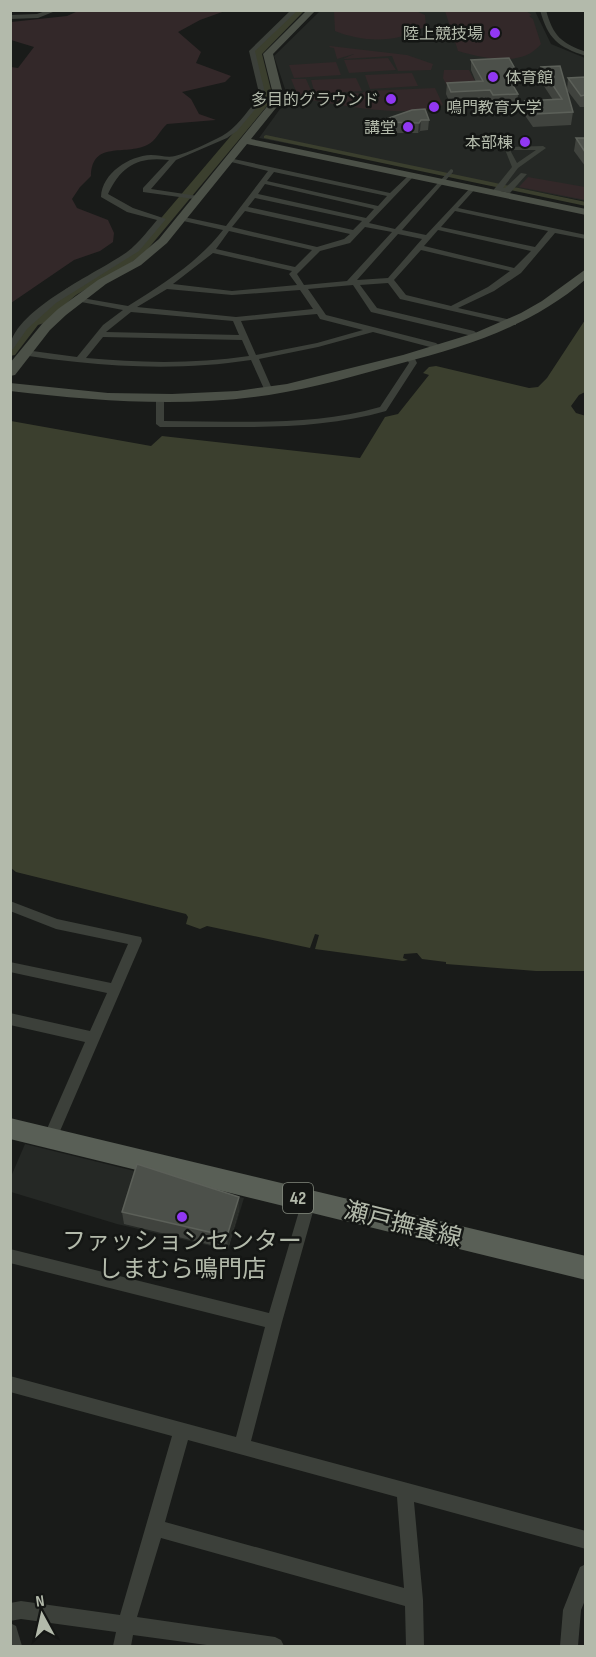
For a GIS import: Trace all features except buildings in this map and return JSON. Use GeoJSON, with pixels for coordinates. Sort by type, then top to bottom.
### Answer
{"type":"FeatureCollection","features":[{"type":"Feature","properties":{"kind":"main road","name":"瀬戸撫養線"},"geometry":{"type":"LineString","coordinates":[[10,1128],[585,1268]]}},
{"type":"Feature","properties":{"kind":"street"},"geometry":{"type":"LineString","coordinates":[[10,17],[38,16],[55,10]]}},
{"type":"Feature","properties":{"kind":"street"},"geometry":{"type":"LineString","coordinates":[[189,197],[146,190],[174,159],[225,137],[245,120],[261,99],[262,93],[252,51],[295,10]]}},
{"type":"Feature","properties":{"kind":"street"},"geometry":{"type":"LineString","coordinates":[[10,372],[46,327],[80,299],[150,253],[182,218],[189,197],[229,160],[279,98],[268,54],[312,10]]}},
{"type":"Feature","properties":{"kind":"street"},"geometry":{"type":"LineString","coordinates":[[543,10],[547,27],[554,40],[585,54]]}},
{"type":"Feature","properties":{"kind":"street"},"geometry":{"type":"LineString","coordinates":[[245,141],[411,176],[447,176],[471,188],[502,189],[585,213]]}},
{"type":"Feature","properties":{"kind":"street"},"geometry":{"type":"LineString","coordinates":[[502,189],[516,167],[543,148],[506,148],[516,167]]}},
{"type":"Feature","properties":{"kind":"street"},"geometry":{"type":"LineString","coordinates":[[10,347],[24,327],[53,301],[136,249],[162,219],[130,210],[106,198],[106,190],[120,168],[131,160],[161,157],[174,159]]}},
{"type":"Feature","properties":{"kind":"street"},"geometry":{"type":"LineString","coordinates":[[229,160],[391,195]]}},
{"type":"Feature","properties":{"kind":"street"},"geometry":{"type":"LineString","coordinates":[[80,359],[100,334],[129,309],[181,276],[211,250],[272,170]]}},
{"type":"Feature","properties":{"kind":"street"},"geometry":{"type":"LineString","coordinates":[[502,189],[522,174]]}},
{"type":"Feature","properties":{"kind":"street"},"geometry":{"type":"LineString","coordinates":[[182,218],[317,249],[347,242],[411,176]]}},
{"type":"Feature","properties":{"kind":"street"},"geometry":{"type":"LineString","coordinates":[[352,283],[447,176]]}},
{"type":"Feature","properties":{"kind":"street"},"geometry":{"type":"LineString","coordinates":[[263,182],[379,208]]}},
{"type":"Feature","properties":{"kind":"street"},"geometry":{"type":"LineString","coordinates":[[165,286],[232,293],[390,280],[471,188]]}},
{"type":"Feature","properties":{"kind":"street"},"geometry":{"type":"LineString","coordinates":[[253,195],[427,238]]}},
{"type":"Feature","properties":{"kind":"street"},"geometry":{"type":"LineString","coordinates":[[243,208],[355,233]]}},
{"type":"Feature","properties":{"kind":"street"},"geometry":{"type":"LineString","coordinates":[[454,209],[585,237]]}},
{"type":"Feature","properties":{"kind":"street"},"geometry":{"type":"LineString","coordinates":[[436,228],[537,250]]}},
{"type":"Feature","properties":{"kind":"street"},"geometry":{"type":"LineString","coordinates":[[453,308],[490,290],[518,271],[553,230]]}},
{"type":"Feature","properties":{"kind":"street"},"geometry":{"type":"LineString","coordinates":[[419,248],[518,271]]}},
{"type":"Feature","properties":{"kind":"street"},"geometry":{"type":"LineString","coordinates":[[317,249],[293,274],[323,317],[433,345],[439,349]]}},
{"type":"Feature","properties":{"kind":"street"},"geometry":{"type":"LineString","coordinates":[[211,250],[297,270]]}},
{"type":"Feature","properties":{"kind":"street"},"geometry":{"type":"LineString","coordinates":[[10,387],[105,398],[160,400],[269,391],[308,384],[439,349],[513,323],[552,301],[585,272]]}},
{"type":"Feature","properties":{"kind":"street"},"geometry":{"type":"LineString","coordinates":[[390,280],[404,297],[513,323]]}},
{"type":"Feature","properties":{"kind":"street"},"geometry":{"type":"LineString","coordinates":[[352,283],[374,310],[478,337]]}},
{"type":"Feature","properties":{"kind":"street"},"geometry":{"type":"LineString","coordinates":[[80,299],[129,309],[236,319],[318,311]]}},
{"type":"Feature","properties":{"kind":"street"},"geometry":{"type":"LineString","coordinates":[[398,336],[426,302]]}},
{"type":"Feature","properties":{"kind":"street"},"geometry":{"type":"LineString","coordinates":[[236,319],[269,391]]}},
{"type":"Feature","properties":{"kind":"street"},"geometry":{"type":"LineString","coordinates":[[25,353],[152,365],[187,364],[253,357],[371,330]]}},
{"type":"Feature","properties":{"kind":"street"},"geometry":{"type":"LineString","coordinates":[[100,334],[244,338]]}},
{"type":"Feature","properties":{"kind":"street"},"geometry":{"type":"LineString","coordinates":[[160,400],[160,424],[300,423],[356,417],[383,409],[413,363],[410,357]]}},
{"type":"Feature","properties":{"kind":"street"},"geometry":{"type":"LineString","coordinates":[[10,906],[57,924],[135,941],[50,1138]]}},
{"type":"Feature","properties":{"kind":"street"},"geometry":{"type":"LineString","coordinates":[[10,967],[115,989]]}},
{"type":"Feature","properties":{"kind":"street"},"geometry":{"type":"LineString","coordinates":[[10,1020],[95,1038]]}},
{"type":"Feature","properties":{"kind":"street"},"geometry":{"type":"LineString","coordinates":[[241,1448],[309,1201]]}},
{"type":"Feature","properties":{"kind":"street"},"geometry":{"type":"LineString","coordinates":[[10,1256],[274,1322]]}},
{"type":"Feature","properties":{"kind":"street"},"geometry":{"type":"LineString","coordinates":[[10,1384],[585,1540]]}},
{"type":"Feature","properties":{"kind":"street"},"geometry":{"type":"LineString","coordinates":[[122,1647],[126,1625],[182,1432]]}},
{"type":"Feature","properties":{"kind":"street"},"geometry":{"type":"LineString","coordinates":[[405,1493],[416,1647]]}},
{"type":"Feature","properties":{"kind":"street"},"geometry":{"type":"LineString","coordinates":[[155,1528],[414,1600]]}},
{"type":"Feature","properties":{"kind":"street"},"geometry":{"type":"LineString","coordinates":[[569,1647],[572,1610],[585,1572]]}},
{"type":"Feature","properties":{"kind":"street"},"geometry":{"type":"LineString","coordinates":[[10,1612],[21,1610],[275,1647]]}},
{"type":"Feature","properties":{"kind":"street"},"geometry":{"type":"LineString","coordinates":[[10,1632],[13,1647]]}},
{"type":"Feature","properties":{"kind":"shaded area"},"geometry":{"type":"Polygon","coordinates":[[[78,11],[225,11],[200,20],[178,32],[201,52],[196,63],[231,76],[225,82],[182,92],[191,99],[199,114],[216,120],[167,124],[147,145],[103,153],[97,158],[91,176],[72,199],[77,208],[108,220],[114,233],[113,242],[100,251],[74,260],[11,303],[11,67],[18,68],[34,47],[11,40],[11,22],[67,16],[78,11]]]}},
{"type":"Feature","properties":{"kind":"shaded area","name":"鳴門教育大学"},"geometry":{"type":"Polygon","coordinates":[[[320,11],[535,11],[551,44],[585,58],[585,201],[259,138],[288,98],[274,56],[320,11]]]}},
{"type":"Feature","properties":{"kind":"shaded area"},"geometry":{"type":"Polygon","coordinates":[[[334,11],[416,11],[425,15],[426,26],[404,36],[393,38],[358,38],[335,31],[334,11]]]}},
{"type":"Feature","properties":{"kind":"shaded area","name":"陸上競技場"},"geometry":{"type":"Polygon","coordinates":[[[445,11],[526,11],[532,15],[529,16],[533,19],[541,44],[524,56],[513,59],[490,58],[458,51],[445,11]]]}},
{"type":"Feature","properties":{"kind":"shaded area"},"geometry":{"type":"Polygon","coordinates":[[[330,46],[407,55],[433,64],[431,70],[398,71],[392,56],[343,59],[354,54],[337,59],[334,48],[330,46]]]}},
{"type":"Feature","properties":{"kind":"shaded area"},"geometry":{"type":"Polygon","coordinates":[[[388,58],[396,70],[349,73],[344,60],[388,58]]]}},
{"type":"Feature","properties":{"kind":"shaded area"},"geometry":{"type":"Polygon","coordinates":[[[336,62],[341,75],[294,78],[289,65],[336,62]]]}},
{"type":"Feature","properties":{"kind":"shaded area"},"geometry":{"type":"Polygon","coordinates":[[[444,70],[469,70],[477,85],[447,86],[443,78],[444,70]]]}},
{"type":"Feature","properties":{"kind":"shaded area"},"geometry":{"type":"Polygon","coordinates":[[[412,73],[418,86],[370,89],[365,75],[412,73]]]}},
{"type":"Feature","properties":{"kind":"shaded area"},"geometry":{"type":"Polygon","coordinates":[[[356,78],[362,91],[315,94],[311,80],[356,78]]]}},
{"type":"Feature","properties":{"kind":"shaded area"},"geometry":{"type":"Polygon","coordinates":[[[291,79],[306,79],[313,95],[359,93],[358,95],[366,91],[435,88],[443,105],[429,109],[392,111],[332,104],[299,98],[291,79]]]}},
{"type":"Feature","properties":{"kind":"shaded area"},"geometry":{"type":"Polygon","coordinates":[[[528,177],[585,187],[585,200],[519,187],[528,177]]]}},
{"type":"Feature","properties":{"kind":"shaded area"},"geometry":{"type":"Polygon","coordinates":[[[585,320],[585,392],[579,395],[571,406],[576,413],[586,416],[585,971],[536,971],[446,964],[446,962],[422,959],[417,953],[404,954],[403,958],[408,960],[403,961],[315,949],[319,935],[315,934],[310,948],[207,926],[200,929],[186,924],[188,917],[186,914],[16,872],[11,868],[11,421],[151,446],[162,436],[360,458],[385,417],[398,414],[429,375],[423,373],[429,367],[436,366],[529,388],[538,387],[547,378],[585,320]]]}},
{"type":"Feature","properties":{"kind":"shaded area"},"geometry":{"type":"Polygon","coordinates":[[[25,1144],[244,1198],[228,1250],[117,1224],[11,1192],[10,1179],[25,1144]]]}},
{"type":"Feature","properties":{"kind":"waterway"},"geometry":{"type":"LineString","coordinates":[[10,352],[33,322],[39,320],[71,292],[128,259],[143,247],[268,98],[257,53],[301,10]]}},
{"type":"Feature","properties":{"kind":"waterway"},"geometry":{"type":"LineString","coordinates":[[266,137],[586,204]]}},
{"type":"Feature","properties":{"kind":"place","name":"陸上競技場"},"geometry":{"type":"Point","coordinates":[495,33]}},
{"type":"Feature","properties":{"kind":"place","name":"体育館"},"geometry":{"type":"Point","coordinates":[493,77]}},
{"type":"Feature","properties":{"kind":"place","name":"多目的グラウンド"},"geometry":{"type":"Point","coordinates":[391,99]}},
{"type":"Feature","properties":{"kind":"place","name":"鳴門教育大学"},"geometry":{"type":"Point","coordinates":[434,107]}},
{"type":"Feature","properties":{"kind":"place","name":"講堂"},"geometry":{"type":"Point","coordinates":[408,127]}},
{"type":"Feature","properties":{"kind":"place","name":"本部棟"},"geometry":{"type":"Point","coordinates":[525,142]}},
{"type":"Feature","properties":{"kind":"place","name":"ファッションセンター しまむら鳴門店"},"geometry":{"type":"Point","coordinates":[182,1217]}}]}
